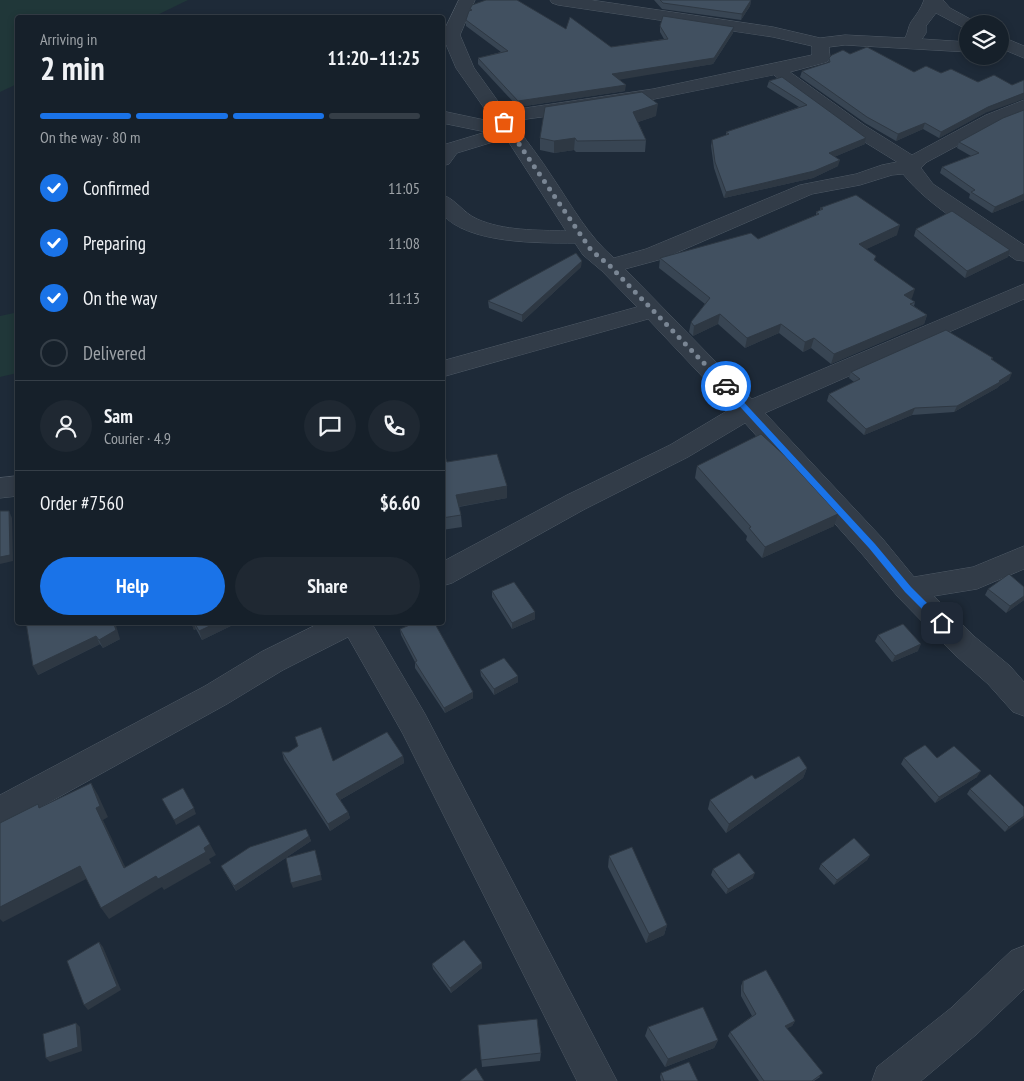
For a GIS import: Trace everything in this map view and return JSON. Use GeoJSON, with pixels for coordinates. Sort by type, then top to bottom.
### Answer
{"type":"FeatureCollection","features":[{"type":"Feature","properties":{"kind":"street"},"geometry":{"type":"LineString","coordinates":[[467,0],[451,35],[465,68],[542,176],[581,238],[591,250],[610,266],[654,310],[748,410],[872,546],[908,590],[964,646],[999,675],[1024,703]]}},
{"type":"Feature","properties":{"kind":"street"},"geometry":{"type":"LineString","coordinates":[[558,0],[764,30],[820,43],[845,40],[959,47]]}},
{"type":"Feature","properties":{"kind":"street"},"geometry":{"type":"LineString","coordinates":[[910,44],[917,33],[918,25],[927,14],[933,0],[944,12],[959,20]]}},
{"type":"Feature","properties":{"kind":"street"},"geometry":{"type":"LineString","coordinates":[[445,156],[450,149],[505,124],[558,111],[778,70],[820,58],[820,43]]}},
{"type":"Feature","properties":{"kind":"street"},"geometry":{"type":"LineString","coordinates":[[1009,46],[1024,53]]}},
{"type":"Feature","properties":{"kind":"street"},"geometry":{"type":"LineString","coordinates":[[1009,52],[1024,53]]}},
{"type":"Feature","properties":{"kind":"street"},"geometry":{"type":"LineString","coordinates":[[778,70],[792,83],[845,122],[913,165]]}},
{"type":"Feature","properties":{"kind":"street"},"geometry":{"type":"LineString","coordinates":[[1024,106],[993,119],[920,158],[913,165],[911,171],[926,188],[1024,255]]}},
{"type":"Feature","properties":{"kind":"street"},"geometry":{"type":"LineString","coordinates":[[445,117],[505,124]]}},
{"type":"Feature","properties":{"kind":"street"},"geometry":{"type":"LineString","coordinates":[[610,266],[654,254],[714,230],[786,197],[807,190],[860,179],[889,169],[913,165]]}},
{"type":"Feature","properties":{"kind":"street"},"geometry":{"type":"LineString","coordinates":[[445,204],[458,218],[481,228],[513,234],[581,238]]}},
{"type":"Feature","properties":{"kind":"street"},"geometry":{"type":"LineString","coordinates":[[445,573],[576,502],[678,451],[748,410],[1024,291]]}},
{"type":"Feature","properties":{"kind":"street"},"geometry":{"type":"LineString","coordinates":[[445,368],[583,328],[654,310]]}},
{"type":"Feature","properties":{"kind":"street"},"geometry":{"type":"LineString","coordinates":[[0,488],[15,486]]}},
{"type":"Feature","properties":{"kind":"street"},"geometry":{"type":"LineString","coordinates":[[908,590],[978,578],[1024,557]]}},
{"type":"Feature","properties":{"kind":"street"},"geometry":{"type":"LineString","coordinates":[[0,812],[216,695],[272,661],[347,625]]}},
{"type":"Feature","properties":{"kind":"street"},"geometry":{"type":"LineString","coordinates":[[355,625],[414,724],[598,1081]]}},
{"type":"Feature","properties":{"kind":"street"},"geometry":{"type":"LineString","coordinates":[[891,1081],[964,1021],[1024,964]]}},
{"type":"Feature","properties":{"kind":"green space"},"geometry":{"type":"Polygon","coordinates":[[[0,0],[188,0],[157,15],[15,15],[15,85],[0,92],[0,0]]]}},
{"type":"Feature","properties":{"kind":"green space"},"geometry":{"type":"Polygon","coordinates":[[[14,313],[15,373],[0,377],[0,316],[14,313]]]}},
{"type":"Feature","properties":{"kind":"building"},"geometry":{"type":"Polygon","coordinates":[[[486,0],[517,0],[566,29],[570,17],[611,47],[668,39],[660,26],[663,16],[734,27],[714,58],[612,74],[626,85],[518,101],[478,58],[508,51],[466,20],[469,11],[472,10],[470,9],[472,5],[486,0]]]}},
{"type":"Feature","properties":{"kind":"building"},"geometry":{"type":"Polygon","coordinates":[[[660,0],[751,0],[742,14],[663,3],[660,0]]]}},
{"type":"Feature","properties":{"kind":"building"},"geometry":{"type":"Polygon","coordinates":[[[867,47],[914,72],[926,66],[941,73],[951,69],[978,82],[994,75],[1012,85],[1024,80],[1024,93],[988,107],[941,132],[925,123],[898,134],[867,117],[802,71],[830,62],[829,58],[832,55],[843,50],[850,54],[867,47]]]}},
{"type":"Feature","properties":{"kind":"building"},"geometry":{"type":"Polygon","coordinates":[[[782,77],[866,138],[829,153],[840,160],[814,171],[726,192],[715,162],[712,140],[729,134],[726,132],[807,105],[769,81],[782,77]]]}},
{"type":"Feature","properties":{"kind":"building"},"geometry":{"type":"Polygon","coordinates":[[[642,92],[658,104],[633,112],[646,140],[577,141],[575,138],[554,141],[540,138],[545,107],[642,92]]]}},
{"type":"Feature","properties":{"kind":"building"},"geometry":{"type":"Polygon","coordinates":[[[1024,110],[1024,194],[995,207],[971,192],[975,190],[942,167],[979,153],[959,142],[1003,118],[1024,110]]]}},
{"type":"Feature","properties":{"kind":"building"},"geometry":{"type":"Polygon","coordinates":[[[856,195],[900,225],[859,244],[876,256],[874,260],[915,289],[904,295],[915,302],[910,304],[927,315],[834,354],[814,338],[805,342],[781,324],[747,338],[720,314],[694,326],[691,322],[710,298],[660,258],[751,233],[758,239],[819,214],[816,212],[823,209],[820,208],[856,195]]]}},
{"type":"Feature","properties":{"kind":"building"},"geometry":{"type":"Polygon","coordinates":[[[952,211],[1010,250],[967,271],[916,229],[952,211]]]}},
{"type":"Feature","properties":{"kind":"building"},"geometry":{"type":"Polygon","coordinates":[[[576,253],[582,261],[522,315],[488,301],[576,253]]]}},
{"type":"Feature","properties":{"kind":"building"},"geometry":{"type":"Polygon","coordinates":[[[946,330],[993,358],[991,359],[1012,373],[1000,382],[957,406],[915,408],[866,429],[829,394],[860,379],[851,372],[946,330]]]}},
{"type":"Feature","properties":{"kind":"building"},"geometry":{"type":"Polygon","coordinates":[[[761,434],[785,456],[838,514],[765,547],[749,528],[751,527],[697,466],[761,434]]]}},
{"type":"Feature","properties":{"kind":"building"},"geometry":{"type":"Polygon","coordinates":[[[497,454],[507,486],[456,495],[461,515],[445,518],[445,456],[447,462],[497,454]]]}},
{"type":"Feature","properties":{"kind":"building"},"geometry":{"type":"Polygon","coordinates":[[[0,511],[9,511],[10,555],[0,557],[0,511]]]}},
{"type":"Feature","properties":{"kind":"building"},"geometry":{"type":"Polygon","coordinates":[[[1009,574],[1024,587],[1024,596],[1010,606],[988,589],[1009,574]]]}},
{"type":"Feature","properties":{"kind":"building"},"geometry":{"type":"Polygon","coordinates":[[[514,582],[535,612],[512,623],[492,591],[514,582]]]}},
{"type":"Feature","properties":{"kind":"building"},"geometry":{"type":"Polygon","coordinates":[[[903,624],[921,644],[895,656],[878,635],[903,624]]]}},
{"type":"Feature","properties":{"kind":"building"},"geometry":{"type":"Polygon","coordinates":[[[26,625],[114,625],[116,630],[99,640],[96,636],[33,666],[26,625]]]}},
{"type":"Feature","properties":{"kind":"building"},"geometry":{"type":"Polygon","coordinates":[[[196,625],[212,625],[199,631],[196,625]]]}},
{"type":"Feature","properties":{"kind":"building"},"geometry":{"type":"Polygon","coordinates":[[[410,625],[436,625],[473,692],[444,708],[415,662],[417,661],[400,629],[410,625]]]}},
{"type":"Feature","properties":{"kind":"building"},"geometry":{"type":"Polygon","coordinates":[[[504,658],[518,676],[494,689],[480,670],[504,658]]]}},
{"type":"Feature","properties":{"kind":"building"},"geometry":{"type":"Polygon","coordinates":[[[321,727],[333,761],[387,732],[403,756],[336,794],[348,812],[328,824],[282,752],[289,752],[298,746],[295,737],[321,727]]]}},
{"type":"Feature","properties":{"kind":"building"},"geometry":{"type":"Polygon","coordinates":[[[925,745],[937,758],[954,746],[981,771],[939,797],[904,758],[925,745]]]}},
{"type":"Feature","properties":{"kind":"building"},"geometry":{"type":"Polygon","coordinates":[[[799,756],[807,768],[729,824],[710,800],[752,775],[755,779],[799,756]]]}},
{"type":"Feature","properties":{"kind":"building"},"geometry":{"type":"Polygon","coordinates":[[[990,774],[1024,807],[1024,816],[1009,827],[970,789],[990,774]]]}},
{"type":"Feature","properties":{"kind":"building"},"geometry":{"type":"Polygon","coordinates":[[[91,783],[100,806],[96,808],[124,868],[199,825],[210,844],[204,848],[206,852],[158,879],[156,876],[101,908],[80,866],[0,907],[0,823],[38,804],[39,808],[91,783]]]}},
{"type":"Feature","properties":{"kind":"building"},"geometry":{"type":"Polygon","coordinates":[[[183,788],[194,808],[174,820],[162,799],[183,788]]]}},
{"type":"Feature","properties":{"kind":"building"},"geometry":{"type":"Polygon","coordinates":[[[306,829],[309,836],[234,886],[221,866],[250,847],[306,829]]]}},
{"type":"Feature","properties":{"kind":"building"},"geometry":{"type":"Polygon","coordinates":[[[854,838],[870,855],[837,880],[821,864],[854,838]]]}},
{"type":"Feature","properties":{"kind":"building"},"geometry":{"type":"Polygon","coordinates":[[[632,847],[667,925],[649,934],[609,856],[632,847]]]}},
{"type":"Feature","properties":{"kind":"building"},"geometry":{"type":"Polygon","coordinates":[[[315,850],[321,875],[291,883],[286,858],[315,850]]]}},
{"type":"Feature","properties":{"kind":"building"},"geometry":{"type":"Polygon","coordinates":[[[739,853],[755,873],[728,889],[713,869],[739,853]]]}},
{"type":"Feature","properties":{"kind":"building"},"geometry":{"type":"Polygon","coordinates":[[[464,940],[482,963],[450,988],[432,964],[464,940]]]}},
{"type":"Feature","properties":{"kind":"building"},"geometry":{"type":"Polygon","coordinates":[[[99,942],[117,986],[84,1005],[67,961],[99,942]]]}},
{"type":"Feature","properties":{"kind":"building"},"geometry":{"type":"Polygon","coordinates":[[[766,970],[795,1021],[785,1026],[823,1073],[812,1081],[764,1081],[730,1032],[756,1014],[743,991],[743,981],[766,970]]]}},
{"type":"Feature","properties":{"kind":"building"},"geometry":{"type":"Polygon","coordinates":[[[703,1007],[718,1040],[668,1059],[648,1027],[703,1007]]]}},
{"type":"Feature","properties":{"kind":"building"},"geometry":{"type":"Polygon","coordinates":[[[537,1019],[541,1053],[481,1060],[478,1025],[537,1019]]]}},
{"type":"Feature","properties":{"kind":"building"},"geometry":{"type":"Polygon","coordinates":[[[76,1023],[78,1047],[46,1058],[43,1034],[76,1023]]]}},
{"type":"Feature","properties":{"kind":"building"},"geometry":{"type":"Polygon","coordinates":[[[689,1062],[698,1081],[664,1081],[661,1073],[689,1062]]]}},
{"type":"Feature","properties":{"kind":"building"},"geometry":{"type":"Polygon","coordinates":[[[476,1068],[484,1081],[460,1081],[476,1068]]]}},
{"type":"Feature","properties":{"kind":"way so far"},"geometry":{"type":"LineString","coordinates":[[504,122],[542,176],[581,238],[591,250],[610,266],[654,310],[726,386]]}},
{"type":"Feature","properties":{"kind":"route"},"geometry":{"type":"LineString","coordinates":[[726,386],[872,546],[908,590],[942,623]]}}]}
